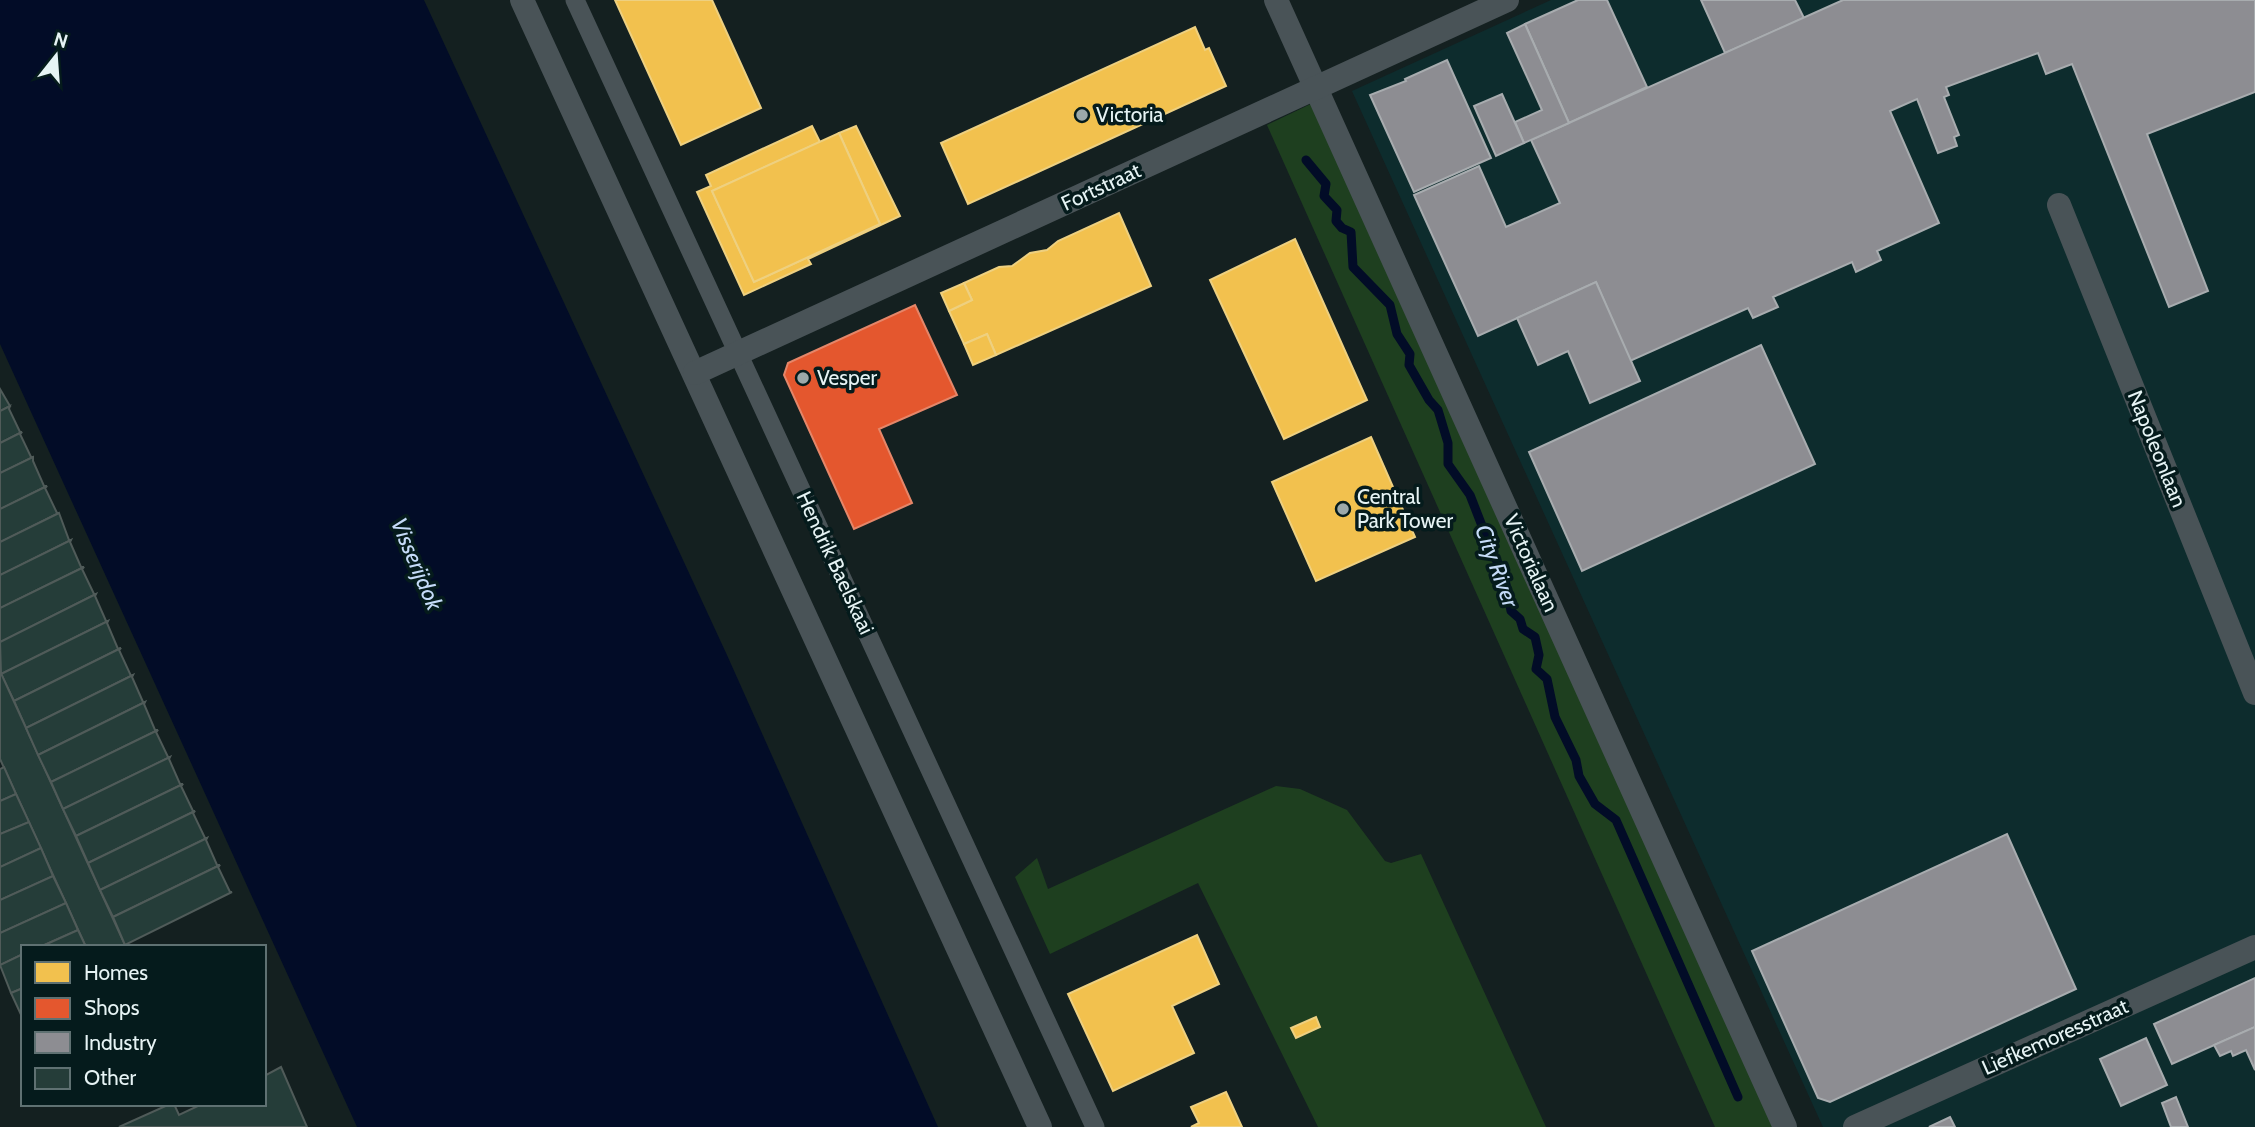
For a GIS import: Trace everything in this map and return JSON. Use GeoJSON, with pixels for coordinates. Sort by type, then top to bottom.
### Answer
{"type":"FeatureCollection","features":[{"type":"Feature","properties":{"kind":"street"},"geometry":{"type":"LineString","coordinates":[[522,0],[1040,1127]]}},
{"type":"Feature","properties":{"kind":"street","name":"Hendrik Baelskaai"},"geometry":{"type":"LineString","coordinates":[[575,0],[1095,1127]]}},
{"type":"Feature","properties":{"kind":"street","name":"Victorialaan"},"geometry":{"type":"LineString","coordinates":[[1276,0],[1785,1127]]}},
{"type":"Feature","properties":{"kind":"street","name":"Fortstraat"},"geometry":{"type":"LineString","coordinates":[[695,373],[1507,0]]}},
{"type":"Feature","properties":{"kind":"street","name":"Napoleonlaan"},"geometry":{"type":"LineString","coordinates":[[2059,205],[2255,693]]}},
{"type":"Feature","properties":{"kind":"street","name":"Liefkemoresstraat"},"geometry":{"type":"LineString","coordinates":[[1855,1127],[2255,947]]}},
{"type":"Feature","properties":{"kind":"shaded area"},"geometry":{"type":"Polygon","coordinates":[[[1551,0],[2255,0],[2255,1127],[1823,1127],[1352,91],[1551,0]]]}},
{"type":"Feature","properties":{"kind":"green space"},"geometry":{"type":"Polygon","coordinates":[[[1315,102],[1774,1127],[1715,1127],[1267,125],[1315,102]]]}},
{"type":"Feature","properties":{"kind":"green space"},"geometry":{"type":"Polygon","coordinates":[[[1276,786],[1300,789],[1347,810],[1385,861],[1391,863],[1421,854],[1546,1127],[1318,1127],[1198,883],[1050,954],[1015,877],[1037,858],[1048,889],[1276,786]]]}},
{"type":"Feature","properties":{"kind":"water","name":"Visserijdok"},"geometry":{"type":"Polygon","coordinates":[[[0,0],[424,0],[727,655],[938,1127],[357,1127],[0,344],[0,0]]]}},
{"type":"Feature","properties":{"kind":"building: Homes"},"geometry":{"type":"Polygon","coordinates":[[[615,0],[712,0],[761,108],[681,145],[615,0]]]}},
{"type":"Feature","properties":{"kind":"building: Homes","name":"Victoria"},"geometry":{"type":"Polygon","coordinates":[[[1195,27],[1205,50],[1209,48],[1226,86],[968,204],[941,143],[1195,27]]]}},
{"type":"Feature","properties":{"kind":"building: Homes"},"geometry":{"type":"Polygon","coordinates":[[[812,126],[820,142],[712,191],[754,282],[880,224],[839,133],[856,126],[900,216],[808,259],[811,264],[744,295],[697,192],[711,186],[706,175],[812,126]]]}},
{"type":"Feature","properties":{"kind":"building: Homes"},"geometry":{"type":"Polygon","coordinates":[[[839,133],[880,224],[754,282],[712,191],[839,133]]]}},
{"type":"Feature","properties":{"kind":"building: Homes"},"geometry":{"type":"Polygon","coordinates":[[[1119,213],[1151,286],[996,355],[987,334],[964,344],[949,311],[972,300],[964,283],[999,267],[1012,266],[1030,253],[1047,250],[1058,241],[1119,213]]]}},
{"type":"Feature","properties":{"kind":"building: Homes"},"geometry":{"type":"Polygon","coordinates":[[[1295,239],[1367,400],[1284,439],[1210,280],[1295,239]]]}},
{"type":"Feature","properties":{"kind":"building: Homes"},"geometry":{"type":"Polygon","coordinates":[[[964,283],[972,300],[949,311],[941,293],[964,283]]]}},
{"type":"Feature","properties":{"kind":"building: Homes"},"geometry":{"type":"Polygon","coordinates":[[[987,334],[996,355],[973,365],[964,344],[987,334]]]}},
{"type":"Feature","properties":{"kind":"building: Homes","name":"Central Park Tower"},"geometry":{"type":"Polygon","coordinates":[[[1371,437],[1415,537],[1316,581],[1272,482],[1371,437]]]}},
{"type":"Feature","properties":{"kind":"building: Homes"},"geometry":{"type":"Polygon","coordinates":[[[1197,935],[1219,984],[1172,1006],[1194,1053],[1113,1091],[1068,994],[1197,935]]]}},
{"type":"Feature","properties":{"kind":"building: Homes"},"geometry":{"type":"Polygon","coordinates":[[[1316,1017],[1320,1027],[1296,1038],[1291,1028],[1316,1017]]]}},
{"type":"Feature","properties":{"kind":"building: Homes"},"geometry":{"type":"Polygon","coordinates":[[[1226,1092],[1242,1127],[1191,1127],[1199,1123],[1191,1107],[1226,1092]]]}},
{"type":"Feature","properties":{"kind":"building: Shops"},"geometry":{"type":"Polygon","coordinates":[[[915,305],[957,395],[879,429],[912,503],[854,529],[784,375],[788,363],[915,305]]]}},
{"type":"Feature","properties":{"kind":"building: Industry"},"geometry":{"type":"Polygon","coordinates":[[[1578,0],[1607,0],[1647,87],[1569,123],[1525,24],[1578,0]]]}},
{"type":"Feature","properties":{"kind":"building: Industry"},"geometry":{"type":"Polygon","coordinates":[[[1701,0],[1795,0],[1804,18],[1725,53],[1701,0]]]}},
{"type":"Feature","properties":{"kind":"building: Industry"},"geometry":{"type":"Polygon","coordinates":[[[1843,0],[2255,0],[2255,92],[2147,134],[2208,291],[2169,307],[2072,64],[2046,74],[2038,53],[1946,87],[1949,95],[1944,97],[1959,135],[1954,137],[1957,146],[1938,153],[1917,99],[1890,111],[1939,223],[1877,251],[1881,260],[1856,272],[1852,262],[1773,297],[1778,307],[1753,318],[1748,308],[1630,361],[1596,282],[1478,336],[1414,195],[1479,166],[1506,227],[1560,203],[1531,140],[1843,0]]]}},
{"type":"Feature","properties":{"kind":"building: Industry"},"geometry":{"type":"Polygon","coordinates":[[[1525,24],[1569,123],[1524,143],[1515,122],[1542,110],[1507,33],[1525,24]]]}},
{"type":"Feature","properties":{"kind":"building: Industry"},"geometry":{"type":"Polygon","coordinates":[[[1447,60],[1491,158],[1414,192],[1370,95],[1406,81],[1405,79],[1447,60]]]}},
{"type":"Feature","properties":{"kind":"building: Industry"},"geometry":{"type":"Polygon","coordinates":[[[1502,94],[1524,143],[1496,156],[1474,106],[1502,94]]]}},
{"type":"Feature","properties":{"kind":"building: Industry"},"geometry":{"type":"Polygon","coordinates":[[[1596,282],[1640,381],[1590,403],[1568,351],[1538,365],[1517,318],[1596,282]]]}},
{"type":"Feature","properties":{"kind":"building: Industry"},"geometry":{"type":"Polygon","coordinates":[[[1761,345],[1815,464],[1582,571],[1529,452],[1761,345]]]}},
{"type":"Feature","properties":{"kind":"building: Industry"},"geometry":{"type":"Polygon","coordinates":[[[2007,834],[2076,989],[1830,1102],[1818,1098],[1752,951],[2007,834]]]}},
{"type":"Feature","properties":{"kind":"building: Industry"},"geometry":{"type":"Polygon","coordinates":[[[2255,978],[2255,1027],[2172,1064],[2154,1024],[2255,978]]]}},
{"type":"Feature","properties":{"kind":"building: Industry"},"geometry":{"type":"Polygon","coordinates":[[[2255,1027],[2255,1070],[2246,1050],[2233,1056],[2231,1051],[2220,1056],[2214,1045],[2255,1027]]]}},
{"type":"Feature","properties":{"kind":"building: Industry"},"geometry":{"type":"Polygon","coordinates":[[[2146,1038],[2167,1085],[2121,1106],[2100,1059],[2146,1038]]]}},
{"type":"Feature","properties":{"kind":"building: Industry"},"geometry":{"type":"Polygon","coordinates":[[[2176,1097],[2188,1127],[2171,1127],[2162,1103],[2176,1097]]]}},
{"type":"Feature","properties":{"kind":"building: Industry"},"geometry":{"type":"Polygon","coordinates":[[[1950,1117],[1955,1127],[1929,1127],[1950,1117]]]}},
{"type":"Feature","properties":{"kind":"building: Other"},"geometry":{"type":"Polygon","coordinates":[[[0,389],[10,406],[0,411],[0,389]]]}},
{"type":"Feature","properties":{"kind":"building: Other"},"geometry":{"type":"Polygon","coordinates":[[[10,406],[9,409],[22,432],[0,443],[0,411],[10,406]]]}},
{"type":"Feature","properties":{"kind":"building: Other"},"geometry":{"type":"Polygon","coordinates":[[[22,432],[20,434],[33,457],[0,473],[0,443],[22,432]]]}},
{"type":"Feature","properties":{"kind":"building: Other"},"geometry":{"type":"Polygon","coordinates":[[[33,457],[44,486],[47,486],[0,509],[0,473],[33,457]]]}},
{"type":"Feature","properties":{"kind":"building: Other"},"geometry":{"type":"Polygon","coordinates":[[[47,486],[45,488],[59,513],[0,542],[0,509],[47,486]]]}},
{"type":"Feature","properties":{"kind":"building: Other"},"geometry":{"type":"Polygon","coordinates":[[[59,513],[71,540],[0,575],[0,542],[59,513]]]}},
{"type":"Feature","properties":{"kind":"building: Other"},"geometry":{"type":"Polygon","coordinates":[[[71,540],[81,567],[84,567],[0,608],[0,575],[71,540]]]}},
{"type":"Feature","properties":{"kind":"building: Other"},"geometry":{"type":"Polygon","coordinates":[[[84,567],[82,569],[96,594],[0,642],[0,608],[84,567]]]}},
{"type":"Feature","properties":{"kind":"building: Other"},"geometry":{"type":"Polygon","coordinates":[[[96,594],[108,621],[1,674],[0,642],[96,594]]]}},
{"type":"Feature","properties":{"kind":"building: Other"},"geometry":{"type":"Polygon","coordinates":[[[108,621],[118,649],[121,648],[14,701],[1,674],[108,621]]]}},
{"type":"Feature","properties":{"kind":"building: Other"},"geometry":{"type":"Polygon","coordinates":[[[121,648],[119,650],[131,676],[26,728],[14,701],[121,648]]]}},
{"type":"Feature","properties":{"kind":"building: Other"},"geometry":{"type":"Polygon","coordinates":[[[0,671],[125,945],[85,945],[0,759],[0,671]]]}},
{"type":"Feature","properties":{"kind":"building: Other"},"geometry":{"type":"Polygon","coordinates":[[[133,675],[145,702],[38,755],[26,728],[133,675]]]}},
{"type":"Feature","properties":{"kind":"building: Other"},"geometry":{"type":"Polygon","coordinates":[[[145,702],[155,730],[158,730],[51,782],[38,755],[145,702]]]}},
{"type":"Feature","properties":{"kind":"building: Other"},"geometry":{"type":"Polygon","coordinates":[[[158,730],[156,732],[170,757],[63,809],[51,782],[158,730]]]}},
{"type":"Feature","properties":{"kind":"building: Other"},"geometry":{"type":"Polygon","coordinates":[[[170,757],[180,784],[183,784],[76,836],[63,809],[170,757]]]}},
{"type":"Feature","properties":{"kind":"building: Other"},"geometry":{"type":"Polygon","coordinates":[[[4,767],[16,794],[0,801],[0,769],[4,767]]]}},
{"type":"Feature","properties":{"kind":"building: Other"},"geometry":{"type":"Polygon","coordinates":[[[183,784],[181,786],[195,811],[88,863],[76,836],[183,784]]]}},
{"type":"Feature","properties":{"kind":"building: Other"},"geometry":{"type":"Polygon","coordinates":[[[16,794],[29,822],[0,834],[0,801],[16,794]]]}},
{"type":"Feature","properties":{"kind":"building: Other"},"geometry":{"type":"Polygon","coordinates":[[[195,811],[193,813],[207,838],[100,890],[88,863],[195,811]]]}},
{"type":"Feature","properties":{"kind":"building: Other"},"geometry":{"type":"Polygon","coordinates":[[[29,822],[41,848],[0,867],[0,834],[29,822]]]}},
{"type":"Feature","properties":{"kind":"building: Other"},"geometry":{"type":"Polygon","coordinates":[[[207,838],[217,865],[220,865],[113,917],[100,890],[207,838]]]}},
{"type":"Feature","properties":{"kind":"building: Other"},"geometry":{"type":"Polygon","coordinates":[[[41,848],[53,876],[0,900],[0,867],[41,848]]]}},
{"type":"Feature","properties":{"kind":"building: Other"},"geometry":{"type":"Polygon","coordinates":[[[220,865],[218,867],[232,892],[125,945],[113,917],[220,865]]]}},
{"type":"Feature","properties":{"kind":"building: Other"},"geometry":{"type":"Polygon","coordinates":[[[53,876],[66,903],[0,933],[0,900],[53,876]]]}},
{"type":"Feature","properties":{"kind":"building: Other"},"geometry":{"type":"Polygon","coordinates":[[[66,903],[78,930],[44,945],[21,945],[21,955],[0,965],[0,933],[66,903]]]}},
{"type":"Feature","properties":{"kind":"building: Other"},"geometry":{"type":"Polygon","coordinates":[[[78,930],[85,945],[44,945],[78,930]]]}},
{"type":"Feature","properties":{"kind":"building: Other"},"geometry":{"type":"Polygon","coordinates":[[[21,955],[21,989],[11,993],[0,965],[21,955]]]}},
{"type":"Feature","properties":{"kind":"building: Other"},"geometry":{"type":"Polygon","coordinates":[[[21,989],[21,1015],[11,993],[21,989]]]}},
{"type":"Feature","properties":{"kind":"building: Other"},"geometry":{"type":"Polygon","coordinates":[[[281,1067],[307,1127],[119,1127],[166,1106],[175,1106],[179,1115],[198,1106],[266,1106],[266,1075],[281,1067]]]}},
{"type":"Feature","properties":{"kind":"waterway","name":"City River"},"geometry":{"type":"LineString","coordinates":[[1306,160],[1326,184],[1324,196],[1337,210],[1336,221],[1351,232],[1353,267],[1390,305],[1397,334],[1410,354],[1409,365],[1429,400],[1438,410],[1448,443],[1448,464],[1470,495],[1493,554],[1504,574],[1511,611],[1520,619],[1523,629],[1535,637],[1539,655],[1536,669],[1547,679],[1555,717],[1576,760],[1579,776],[1595,804],[1616,820],[1738,1097]]}},
{"type":"Feature","properties":{"kind":"place","name":"Victoria"},"geometry":{"type":"Point","coordinates":[1082,115]}},
{"type":"Feature","properties":{"kind":"place","name":"Vesper"},"geometry":{"type":"Point","coordinates":[803,378]}},
{"type":"Feature","properties":{"kind":"place","name":"Central Park Tower"},"geometry":{"type":"Point","coordinates":[1343,509]}}]}
